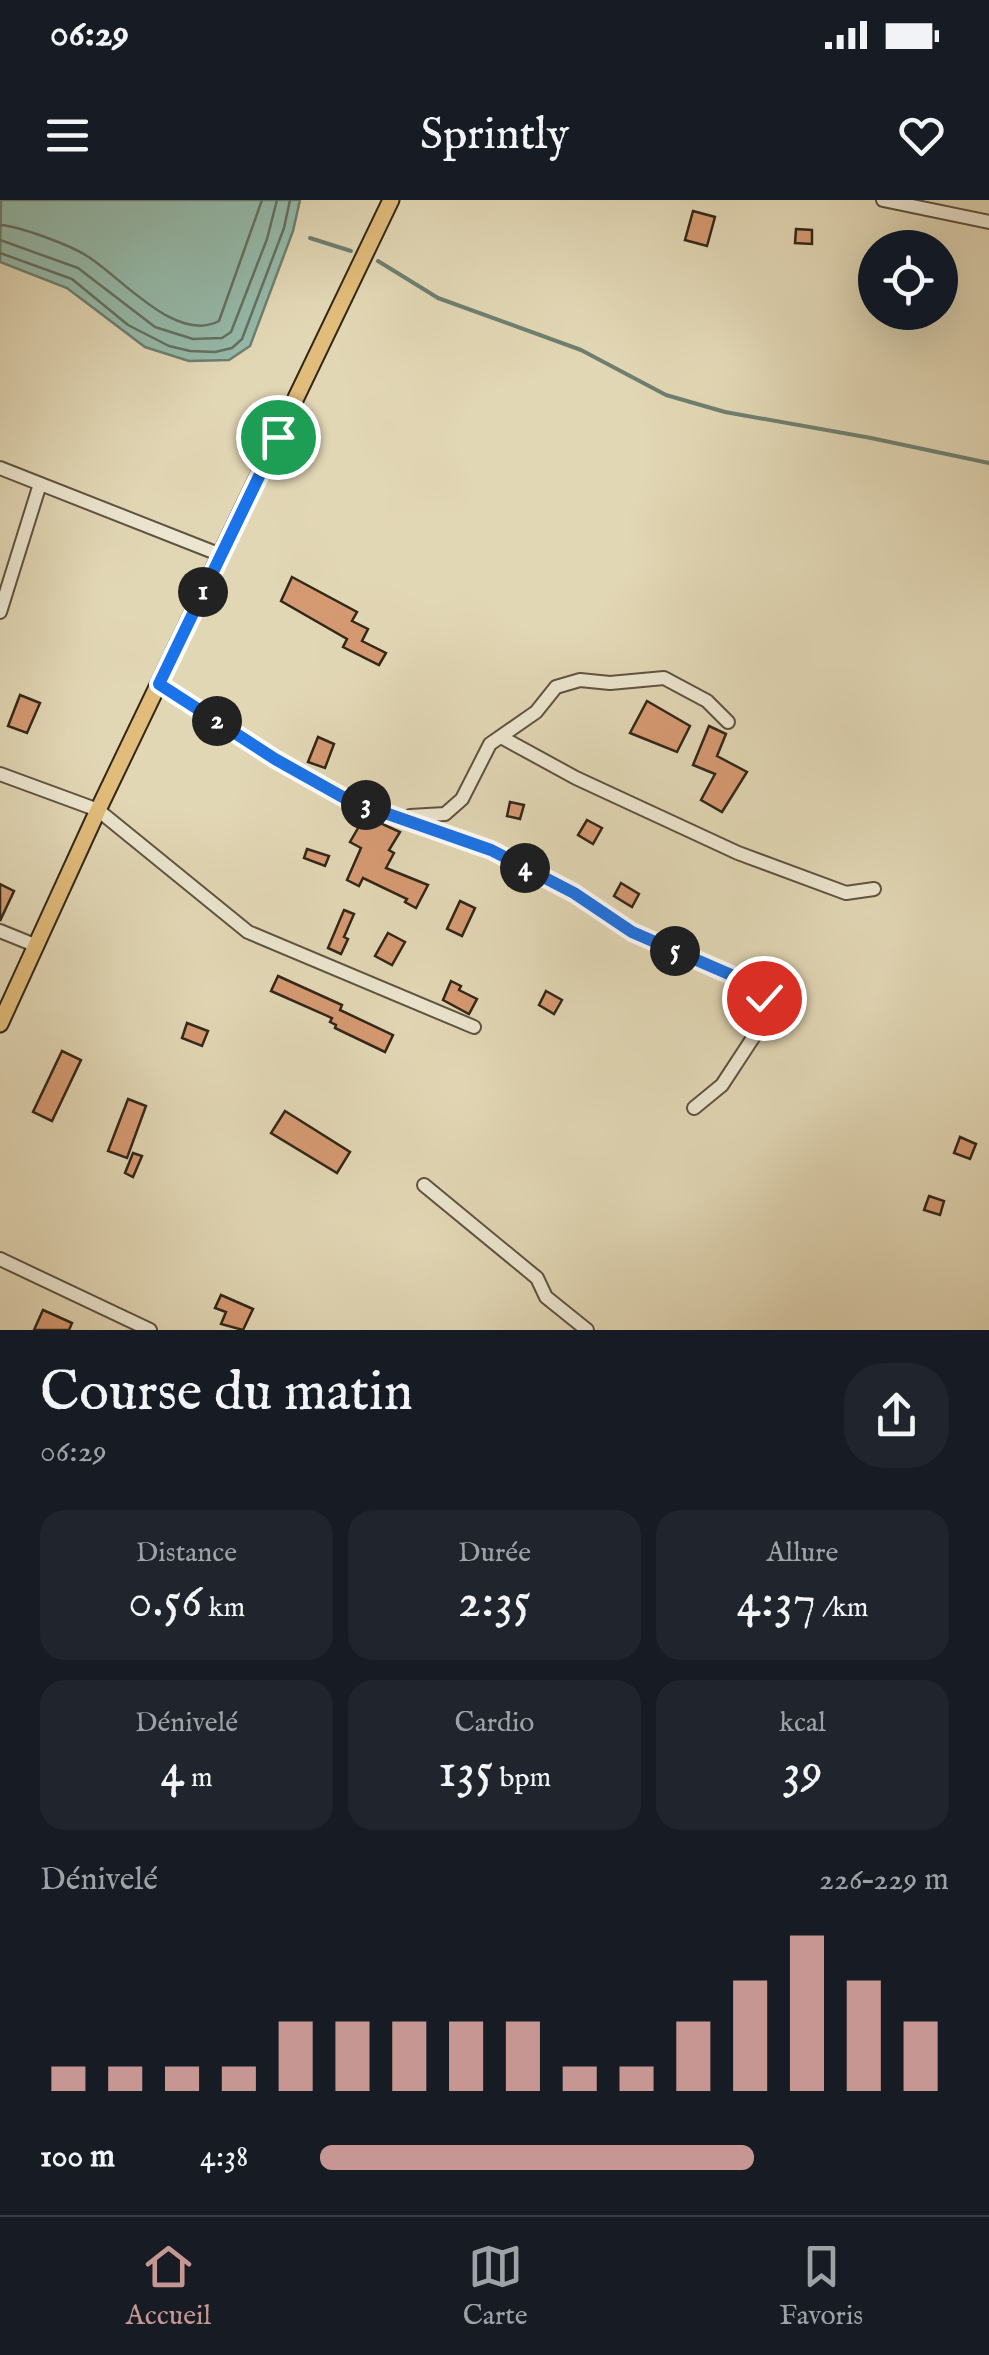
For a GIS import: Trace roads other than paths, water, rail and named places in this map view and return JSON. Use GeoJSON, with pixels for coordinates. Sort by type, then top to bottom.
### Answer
{"type":"FeatureCollection","features":[{"type":"Feature","properties":{"kind":"main road"},"geometry":{"type":"LineString","coordinates":[[0,1024],[98,810],[391,200]]}},
{"type":"Feature","properties":{"kind":"street"},"geometry":{"type":"LineString","coordinates":[[884,200],[989,222]]}},
{"type":"Feature","properties":{"kind":"street"},"geometry":{"type":"LineString","coordinates":[[0,468],[220,555]]}},
{"type":"Feature","properties":{"kind":"street"},"geometry":{"type":"LineString","coordinates":[[0,612],[40,484]]}},
{"type":"Feature","properties":{"kind":"street"},"geometry":{"type":"LineString","coordinates":[[392,814],[445,814],[462,799],[490,744],[536,712],[556,687],[580,680],[610,683],[664,678],[707,700],[728,722]]}},
{"type":"Feature","properties":{"kind":"street"},"geometry":{"type":"LineString","coordinates":[[159,684],[348,800],[491,850],[574,893],[632,932],[752,984],[764,998],[768,1012],[722,1085],[694,1108]]}},
{"type":"Feature","properties":{"kind":"street"},"geometry":{"type":"LineString","coordinates":[[501,738],[576,778],[738,853],[846,893],[874,888]]}},
{"type":"Feature","properties":{"kind":"street"},"geometry":{"type":"LineString","coordinates":[[0,774],[98,810],[248,932],[474,1027]]}},
{"type":"Feature","properties":{"kind":"street"},"geometry":{"type":"LineString","coordinates":[[0,931],[37,946]]}},
{"type":"Feature","properties":{"kind":"street"},"geometry":{"type":"LineString","coordinates":[[424,1185],[537,1278],[546,1297],[587,1330]]}},
{"type":"Feature","properties":{"kind":"street"},"geometry":{"type":"LineString","coordinates":[[0,1260],[150,1330]]}},
{"type":"Feature","properties":{"kind":"water"},"geometry":{"type":"Polygon","coordinates":[[[1,200],[300,200],[293,231],[250,346],[229,360],[189,361],[145,347],[67,288],[0,262],[1,200]]]}},
{"type":"Feature","properties":{"kind":"waterway"},"geometry":{"type":"LineString","coordinates":[[310,238],[351,251]]}},
{"type":"Feature","properties":{"kind":"waterway"},"geometry":{"type":"LineString","coordinates":[[378,261],[438,298],[581,350],[666,395],[725,412],[989,463]]}}]}
